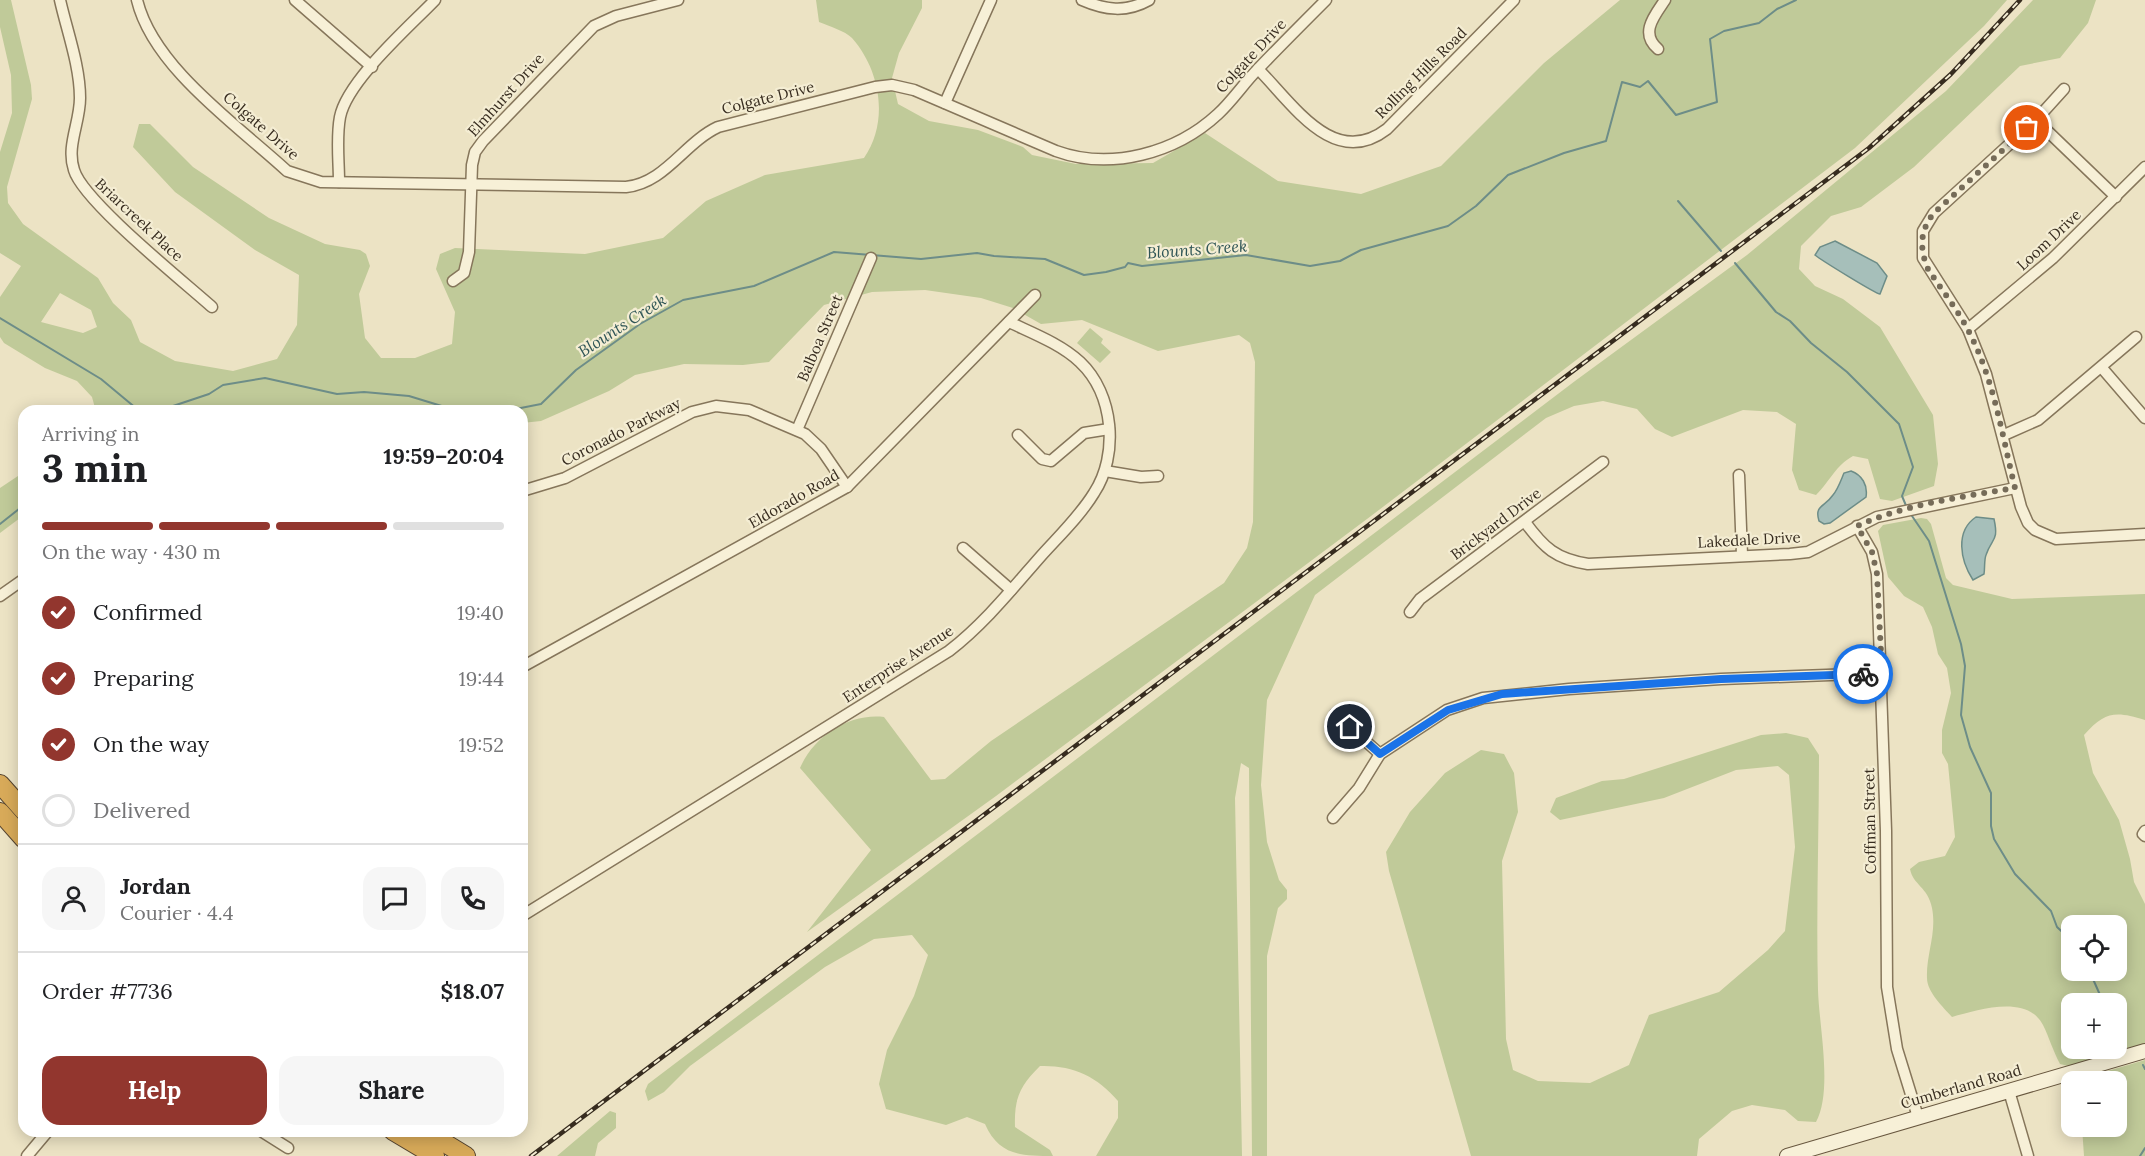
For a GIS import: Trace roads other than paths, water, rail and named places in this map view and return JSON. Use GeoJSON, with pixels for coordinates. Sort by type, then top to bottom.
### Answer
{"type":"FeatureCollection","features":[{"type":"Feature","properties":{"kind":"highway"},"geometry":{"type":"LineString","coordinates":[[0,784],[18,805]]}},
{"type":"Feature","properties":{"kind":"highway"},"geometry":{"type":"LineString","coordinates":[[0,812],[18,832]]}},
{"type":"Feature","properties":{"kind":"highway"},"geometry":{"type":"LineString","coordinates":[[403,1137],[435,1156]]}},
{"type":"Feature","properties":{"kind":"highway"},"geometry":{"type":"LineString","coordinates":[[435,1137],[466,1156]]}},
{"type":"Feature","properties":{"kind":"main road","name":"Cumberland Road"},"geometry":{"type":"LineString","coordinates":[[1787,1156],[2145,1051]]}},
{"type":"Feature","properties":{"kind":"street","name":"Briarcreek Place"},"geometry":{"type":"LineString","coordinates":[[60,0],[80,88],[80,111],[71,147],[77,179],[93,200],[212,307]]}},
{"type":"Feature","properties":{"kind":"street","name":"Colgate Drive"},"geometry":{"type":"LineString","coordinates":[[137,0],[150,35],[177,71],[287,171],[307,179],[339,182],[634,186],[661,174],[707,132],[728,123],[880,86],[903,87],[1061,153],[1080,157],[1116,159],[1154,151],[1189,136],[1218,114],[1258,69],[1326,0]]}},
{"type":"Feature","properties":{"kind":"street"},"geometry":{"type":"LineString","coordinates":[[295,0],[372,67]]}},
{"type":"Feature","properties":{"kind":"street"},"geometry":{"type":"LineString","coordinates":[[339,182],[339,127],[343,108],[352,90],[435,0]]}},
{"type":"Feature","properties":{"kind":"street","name":"Elmhurst Drive"},"geometry":{"type":"LineString","coordinates":[[453,281],[464,273],[469,252],[470,184],[473,159],[483,141],[585,33],[616,15],[678,0]]}},
{"type":"Feature","properties":{"kind":"street"},"geometry":{"type":"LineString","coordinates":[[945,103],[992,0]]}},
{"type":"Feature","properties":{"kind":"street"},"geometry":{"type":"LineString","coordinates":[[1082,0],[1096,6],[1118,10],[1130,9],[1149,0]]}},
{"type":"Feature","properties":{"kind":"street","name":"Rolling Hills Road"},"geometry":{"type":"LineString","coordinates":[[1258,69],[1326,135],[1340,142],[1361,142],[1387,129],[1514,0]]}},
{"type":"Feature","properties":{"kind":"street"},"geometry":{"type":"LineString","coordinates":[[1658,49],[1650,39],[1649,26],[1665,0]]}},
{"type":"Feature","properties":{"kind":"street"},"geometry":{"type":"LineString","coordinates":[[2064,89],[2036,120],[1934,213],[1923,231],[1921,248],[1928,269],[1968,329],[1986,374],[2004,435],[2015,488],[2028,523],[2045,536],[2077,538],[2145,534]]}},
{"type":"Feature","properties":{"kind":"street"},"geometry":{"type":"LineString","coordinates":[[2036,120],[2116,197]]}},
{"type":"Feature","properties":{"kind":"street","name":"Loom Drive"},"geometry":{"type":"LineString","coordinates":[[1968,329],[2053,258],[2145,167]]}},
{"type":"Feature","properties":{"kind":"street","name":"Balboa Street"},"geometry":{"type":"LineString","coordinates":[[797,430],[872,258]]}},
{"type":"Feature","properties":{"kind":"street","name":"Eldorado Road"},"geometry":{"type":"LineString","coordinates":[[528,664],[847,487],[1035,295]]}},
{"type":"Feature","properties":{"kind":"street","name":"Enterprise Avenue"},"geometry":{"type":"LineString","coordinates":[[528,912],[949,651],[981,624],[1087,504],[1105,471],[1109,452],[1109,429],[1099,389],[1081,363],[1070,354],[1008,322]]}},
{"type":"Feature","properties":{"kind":"street"},"geometry":{"type":"LineString","coordinates":[[2004,435],[2038,420],[2136,337]]}},
{"type":"Feature","properties":{"kind":"street"},"geometry":{"type":"LineString","coordinates":[[2102,368],[2145,418]]}},
{"type":"Feature","properties":{"kind":"street","name":"Coronado Parkway"},"geometry":{"type":"LineString","coordinates":[[528,489],[565,478],[702,408],[740,408],[797,430],[821,449],[847,487]]}},
{"type":"Feature","properties":{"kind":"street"},"geometry":{"type":"LineString","coordinates":[[1018,435],[1042,459],[1051,461],[1084,433],[1109,429]]}},
{"type":"Feature","properties":{"kind":"street","name":"Brickyard Drive"},"geometry":{"type":"LineString","coordinates":[[1410,612],[1420,599],[1603,462]]}},
{"type":"Feature","properties":{"kind":"street"},"geometry":{"type":"LineString","coordinates":[[1105,471],[1141,477],[1158,476]]}},
{"type":"Feature","properties":{"kind":"street"},"geometry":{"type":"LineString","coordinates":[[1739,476],[1742,555]]}},
{"type":"Feature","properties":{"kind":"street","name":"Lakedale Drive"},"geometry":{"type":"LineString","coordinates":[[1525,522],[1542,544],[1555,554],[1569,561],[1588,564],[1808,552],[1883,515],[1937,502],[2015,488]]}},
{"type":"Feature","properties":{"kind":"street","name":"Coffman Street"},"geometry":{"type":"LineString","coordinates":[[1857,526],[1872,552],[1877,574],[1882,673],[1887,987],[1897,1049],[1918,1117]]}},
{"type":"Feature","properties":{"kind":"street"},"geometry":{"type":"LineString","coordinates":[[963,548],[1011,590]]}},
{"type":"Feature","properties":{"kind":"street"},"geometry":{"type":"LineString","coordinates":[[0,596],[18,583]]}},
{"type":"Feature","properties":{"kind":"street"},"geometry":{"type":"LineString","coordinates":[[1334,818],[1359,788],[1380,754],[1448,710],[1502,694],[1721,679],[1882,673]]}},
{"type":"Feature","properties":{"kind":"street"},"geometry":{"type":"LineString","coordinates":[[1335,714],[1380,754]]}},
{"type":"Feature","properties":{"kind":"street"},"geometry":{"type":"LineString","coordinates":[[2009,1091],[2028,1156]]}},
{"type":"Feature","properties":{"kind":"street"},"geometry":{"type":"LineString","coordinates":[[27,1156],[43,1137]]}},
{"type":"Feature","properties":{"kind":"street"},"geometry":{"type":"LineString","coordinates":[[271,1137],[288,1148]]}},
{"type":"Feature","properties":{"kind":"water"},"geometry":{"type":"Polygon","coordinates":[[[1835,241],[1877,263],[1887,276],[1880,294],[1815,255],[1820,247],[1835,241]]]}},
{"type":"Feature","properties":{"kind":"water"},"geometry":{"type":"Polygon","coordinates":[[[1851,471],[1863,481],[1866,497],[1830,523],[1824,524],[1819,521],[1819,509],[1835,493],[1844,473],[1851,471]]]}},
{"type":"Feature","properties":{"kind":"water"},"geometry":{"type":"Polygon","coordinates":[[[1976,517],[1994,519],[1996,532],[1985,557],[1984,574],[1973,580],[1965,564],[1962,538],[1969,523],[1976,517]]]}},
{"type":"Feature","properties":{"kind":"waterway","name":"Blounts Creek"},"geometry":{"type":"LineString","coordinates":[[528,407],[541,404],[576,370],[640,324],[683,300],[754,286],[834,252],[921,259],[977,253],[1045,259],[1084,275],[1125,267],[1128,263],[1142,266],[1246,255],[1310,266],[1340,261],[1361,250],[1448,226],[1476,206],[1508,175],[1564,153],[1606,141],[1622,82],[1640,87],[1648,81],[1676,115],[1717,102],[1710,39],[1724,31],[1759,23],[1777,9],[1796,0]]}},
{"type":"Feature","properties":{"kind":"waterway"},"geometry":{"type":"LineString","coordinates":[[1678,201],[1721,251]]}},
{"type":"Feature","properties":{"kind":"waterway"},"geometry":{"type":"LineString","coordinates":[[1735,263],[1776,312],[1790,321],[1811,343],[1847,372],[1899,424],[1913,467],[1902,496],[1907,508]]}},
{"type":"Feature","properties":{"kind":"waterway"},"geometry":{"type":"LineString","coordinates":[[0,318],[101,379],[132,405]]}},
{"type":"Feature","properties":{"kind":"waterway","name":"Blounts Creek"},"geometry":{"type":"LineString","coordinates":[[176,405],[209,394],[223,385],[265,378],[337,394],[364,392],[409,396],[438,405]]}},
{"type":"Feature","properties":{"kind":"waterway","name":"Blounts Creek"},"geometry":{"type":"LineString","coordinates":[[0,524],[18,510]]}},
{"type":"Feature","properties":{"kind":"waterway"},"geometry":{"type":"LineString","coordinates":[[1910,513],[1929,541],[1961,644],[1965,666],[1961,715],[1970,747],[1991,793],[1991,826],[1994,839],[2015,874],[2051,911],[2057,927],[2061,931]]}},
{"type":"Feature","properties":{"kind":"waterway"},"geometry":{"type":"LineString","coordinates":[[2094,981],[2099,993]]}},
{"type":"Feature","properties":{"kind":"waterway"},"geometry":{"type":"LineString","coordinates":[[2143,1065],[2145,1069]]}},
{"type":"Feature","properties":{"kind":"waterway"},"geometry":{"type":"LineString","coordinates":[[2140,1156],[2145,1148]]}},
{"type":"Feature","properties":{"kind":"railway"},"geometry":{"type":"LineString","coordinates":[[531,1156],[1869,148],[1951,74],[2020,0]]}}]}
